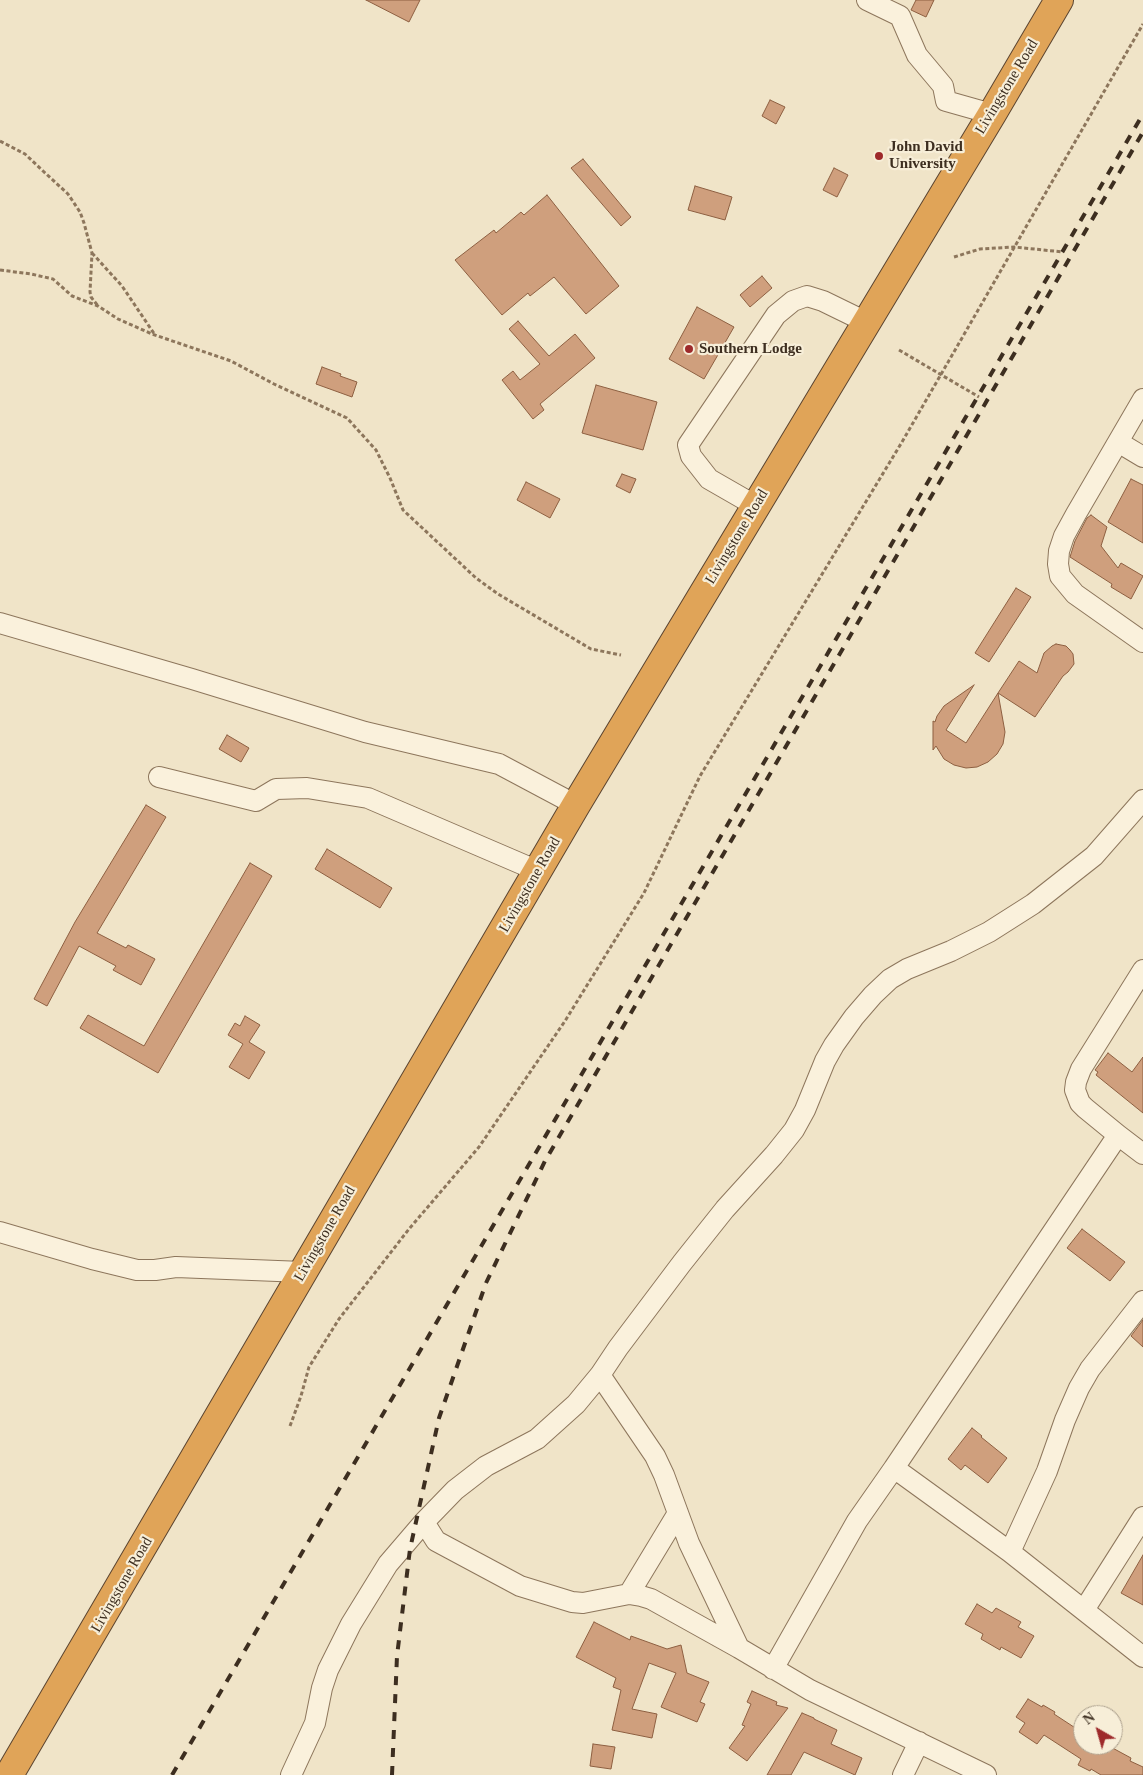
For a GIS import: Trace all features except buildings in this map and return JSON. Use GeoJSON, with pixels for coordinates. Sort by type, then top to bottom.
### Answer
{"type":"FeatureCollection","features":[{"type":"Feature","properties":{"kind":"highway","name":"Livingstone Road"},"geometry":{"type":"LineString","coordinates":[[10,1775],[576,805],[1059,0]]}},
{"type":"Feature","properties":{"kind":"street"},"geometry":{"type":"LineString","coordinates":[[868,0],[900,16],[917,55],[943,86],[946,101],[992,114]]}},
{"type":"Feature","properties":{"kind":"street"},"geometry":{"type":"LineString","coordinates":[[756,506],[709,478],[692,456],[688,445],[776,315],[793,301],[807,296],[866,322]]}},
{"type":"Feature","properties":{"kind":"street"},"geometry":{"type":"LineString","coordinates":[[1143,399],[1064,536],[1059,552],[1058,564],[1060,576],[1075,594],[1143,642]]}},
{"type":"Feature","properties":{"kind":"street"},"geometry":{"type":"LineString","coordinates":[[1118,442],[1143,457]]}},
{"type":"Feature","properties":{"kind":"street"},"geometry":{"type":"LineString","coordinates":[[0,623],[192,678],[365,732],[499,764],[576,805]]}},
{"type":"Feature","properties":{"kind":"street"},"geometry":{"type":"LineString","coordinates":[[159,777],[256,801],[276,789],[307,788],[368,798],[538,870]]}},
{"type":"Feature","properties":{"kind":"street"},"geometry":{"type":"LineString","coordinates":[[291,1775],[315,1723],[322,1688],[328,1670],[351,1624],[388,1564],[424,1522],[455,1490],[486,1466],[545,1434],[576,1404],[600,1375],[688,1255],[725,1209],[794,1130],[834,1045],[873,995],[890,979],[906,969],[951,951],[989,932],[1039,899],[1094,856],[1143,800]]}},
{"type":"Feature","properties":{"kind":"street"},"geometry":{"type":"LineString","coordinates":[[1143,970],[1080,1069],[1075,1090],[1085,1108],[1143,1154]]}},
{"type":"Feature","properties":{"kind":"street"},"geometry":{"type":"LineString","coordinates":[[773,1669],[857,1521],[1118,1135]]}},
{"type":"Feature","properties":{"kind":"street"},"geometry":{"type":"LineString","coordinates":[[0,1232],[137,1270],[176,1267],[303,1272]]}},
{"type":"Feature","properties":{"kind":"street"},"geometry":{"type":"LineString","coordinates":[[1010,1552],[1047,1471],[1065,1420],[1079,1388],[1090,1369],[1143,1301]]}},
{"type":"Feature","properties":{"kind":"street"},"geometry":{"type":"LineString","coordinates":[[600,1375],[655,1456],[689,1543],[739,1648]]}},
{"type":"Feature","properties":{"kind":"street"},"geometry":{"type":"LineString","coordinates":[[894,1468],[1010,1552],[1143,1657]]}},
{"type":"Feature","properties":{"kind":"street"},"geometry":{"type":"LineString","coordinates":[[629,1594],[678,1512]]}},
{"type":"Feature","properties":{"kind":"street"},"geometry":{"type":"LineString","coordinates":[[1084,1610],[1143,1517]]}},
{"type":"Feature","properties":{"kind":"street"},"geometry":{"type":"LineString","coordinates":[[424,1522],[436,1542],[506,1580],[535,1591],[572,1602],[584,1603],[629,1594],[651,1599],[810,1690],[986,1775]]}},
{"type":"Feature","properties":{"kind":"street"},"geometry":{"type":"LineString","coordinates":[[903,1775],[919,1742]]}},
{"type":"Feature","properties":{"kind":"path"},"geometry":{"type":"LineString","coordinates":[[290,1426],[302,1396],[309,1367],[340,1319],[409,1229],[479,1148],[565,1021],[644,893],[700,776],[902,442],[1143,24]]}},
{"type":"Feature","properties":{"kind":"path"},"geometry":{"type":"LineString","coordinates":[[0,141],[25,154],[68,194],[80,212],[92,253],[90,292],[98,306]]}},
{"type":"Feature","properties":{"kind":"path"},"geometry":{"type":"LineString","coordinates":[[954,256],[980,249],[1014,247],[1063,252]]}},
{"type":"Feature","properties":{"kind":"path"},"geometry":{"type":"LineString","coordinates":[[92,253],[122,286],[155,335]]}},
{"type":"Feature","properties":{"kind":"path"},"geometry":{"type":"LineString","coordinates":[[0,270],[53,279],[72,296],[98,306],[118,319],[155,335],[231,361],[274,384],[348,418],[376,450],[403,510],[476,578],[522,609],[591,649],[621,655]]}},
{"type":"Feature","properties":{"kind":"path"},"geometry":{"type":"LineString","coordinates":[[899,350],[978,397]]}},
{"type":"Feature","properties":{"kind":"railway"},"geometry":{"type":"LineString","coordinates":[[172,1775],[1143,114]]}},
{"type":"Feature","properties":{"kind":"railway"},"geometry":{"type":"LineString","coordinates":[[392,1775],[397,1656],[410,1549],[439,1418],[486,1283],[545,1161],[1143,132]]}},
{"type":"Feature","properties":{"kind":"place","name":"John David University"},"geometry":{"type":"Point","coordinates":[879,156]}},
{"type":"Feature","properties":{"kind":"place","name":"Southern Lodge"},"geometry":{"type":"Point","coordinates":[689,349]}}]}
